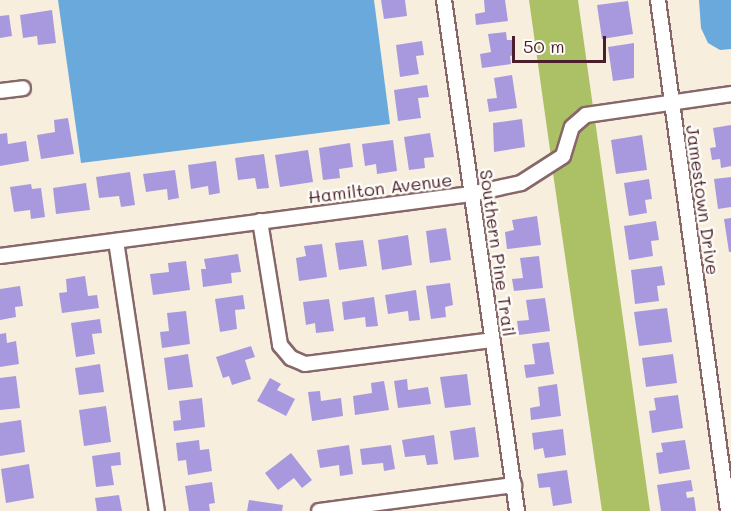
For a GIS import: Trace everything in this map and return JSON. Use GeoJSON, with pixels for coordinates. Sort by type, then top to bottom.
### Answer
{"type":"FeatureCollection","features":[{"type":"Feature","properties":{"kind":"street","name":"Southern Pine Trail"},"geometry":{"type":"LineString","coordinates":[[444,0],[517,511]]}},
{"type":"Feature","properties":{"kind":"street","name":"Jamestown Drive"},"geometry":{"type":"LineString","coordinates":[[658,0],[728,511]]}},
{"type":"Feature","properties":{"kind":"street"},"geometry":{"type":"LineString","coordinates":[[0,91],[23,88]]}},
{"type":"Feature","properties":{"kind":"street","name":"Hamilton Avenue"},"geometry":{"type":"LineString","coordinates":[[0,256],[471,194],[521,183],[545,170],[563,156],[572,127],[586,115],[731,94]]}},
{"type":"Feature","properties":{"kind":"street"},"geometry":{"type":"LineString","coordinates":[[260,221],[280,345],[291,358],[305,364],[492,340]]}},
{"type":"Feature","properties":{"kind":"street"},"geometry":{"type":"LineString","coordinates":[[116,241],[157,511]]}},
{"type":"Feature","properties":{"kind":"street"},"geometry":{"type":"LineString","coordinates":[[319,511],[513,485]]}},
{"type":"Feature","properties":{"kind":"green space"},"geometry":{"type":"Polygon","coordinates":[[[529,0],[578,0],[593,107],[581,110],[567,123],[556,153],[551,157],[529,0]]]}},
{"type":"Feature","properties":{"kind":"green space"},"geometry":{"type":"Polygon","coordinates":[[[595,120],[650,511],[602,511],[553,173],[570,158],[578,131],[595,120]]]}},
{"type":"Feature","properties":{"kind":"water"},"geometry":{"type":"Polygon","coordinates":[[[58,0],[374,0],[390,124],[81,163],[58,0]]]}},
{"type":"Feature","properties":{"kind":"water"},"geometry":{"type":"Polygon","coordinates":[[[699,0],[731,0],[731,49],[720,50],[708,43],[701,28],[699,0]]]}},
{"type":"Feature","properties":{"kind":"building"},"geometry":{"type":"Polygon","coordinates":[[[381,0],[405,0],[407,16],[384,19],[381,0]]]}},
{"type":"Feature","properties":{"kind":"building"},"geometry":{"type":"Polygon","coordinates":[[[484,0],[505,0],[508,21],[476,25],[475,14],[485,12],[484,0]]]}},
{"type":"Feature","properties":{"kind":"building"},"geometry":{"type":"Polygon","coordinates":[[[628,1],[633,34],[602,39],[597,5],[628,1]]]}},
{"type":"Feature","properties":{"kind":"building"},"geometry":{"type":"Polygon","coordinates":[[[52,10],[56,43],[38,45],[37,36],[23,38],[20,15],[52,10]]]}},
{"type":"Feature","properties":{"kind":"building"},"geometry":{"type":"Polygon","coordinates":[[[9,15],[12,36],[0,38],[0,16],[9,15]]]}},
{"type":"Feature","properties":{"kind":"building"},"geometry":{"type":"Polygon","coordinates":[[[506,32],[507,40],[513,40],[515,55],[510,56],[511,64],[482,68],[480,54],[491,52],[488,34],[506,32]]]}},
{"type":"Feature","properties":{"kind":"building"},"geometry":{"type":"Polygon","coordinates":[[[422,41],[424,55],[416,56],[419,74],[400,77],[396,45],[422,41]]]}},
{"type":"Feature","properties":{"kind":"building"},"geometry":{"type":"Polygon","coordinates":[[[634,43],[634,78],[613,81],[608,47],[634,43]]]}},
{"type":"Feature","properties":{"kind":"building"},"geometry":{"type":"Polygon","coordinates":[[[512,75],[517,108],[489,112],[487,99],[497,98],[494,78],[512,75]]]}},
{"type":"Feature","properties":{"kind":"building"},"geometry":{"type":"Polygon","coordinates":[[[427,85],[429,97],[418,98],[421,118],[398,121],[394,90],[427,85]]]}},
{"type":"Feature","properties":{"kind":"building"},"geometry":{"type":"Polygon","coordinates":[[[68,118],[74,154],[41,159],[37,135],[55,132],[54,120],[68,118]]]}},
{"type":"Feature","properties":{"kind":"building"},"geometry":{"type":"Polygon","coordinates":[[[522,119],[525,147],[494,152],[493,123],[522,119]]]}},
{"type":"Feature","properties":{"kind":"building"},"geometry":{"type":"Polygon","coordinates":[[[731,125],[731,166],[721,168],[720,159],[712,160],[710,148],[716,147],[713,128],[731,125]]]}},
{"type":"Feature","properties":{"kind":"building"},"geometry":{"type":"Polygon","coordinates":[[[7,133],[8,144],[26,141],[29,161],[0,166],[0,134],[7,133]]]}},
{"type":"Feature","properties":{"kind":"building"},"geometry":{"type":"Polygon","coordinates":[[[430,133],[434,157],[424,158],[425,168],[409,170],[404,137],[430,133]]]}},
{"type":"Feature","properties":{"kind":"building"},"geometry":{"type":"Polygon","coordinates":[[[642,135],[647,170],[616,174],[611,140],[642,135]]]}},
{"type":"Feature","properties":{"kind":"building"},"geometry":{"type":"Polygon","coordinates":[[[393,140],[397,171],[377,174],[376,164],[365,166],[362,144],[393,140]]]}},
{"type":"Feature","properties":{"kind":"building"},"geometry":{"type":"Polygon","coordinates":[[[350,143],[353,167],[339,169],[340,178],[323,180],[319,148],[350,143]]]}},
{"type":"Feature","properties":{"kind":"building"},"geometry":{"type":"Polygon","coordinates":[[[308,150],[313,182],[280,187],[275,155],[308,150]]]}},
{"type":"Feature","properties":{"kind":"building"},"geometry":{"type":"Polygon","coordinates":[[[264,154],[269,188],[257,189],[255,178],[238,180],[235,158],[264,154]]]}},
{"type":"Feature","properties":{"kind":"building"},"geometry":{"type":"Polygon","coordinates":[[[216,161],[220,193],[209,195],[208,186],[191,189],[188,165],[216,161]]]}},
{"type":"Feature","properties":{"kind":"building"},"geometry":{"type":"Polygon","coordinates":[[[175,170],[179,198],[168,200],[167,189],[146,192],[143,174],[175,170]]]}},
{"type":"Feature","properties":{"kind":"building"},"geometry":{"type":"Polygon","coordinates":[[[130,172],[135,205],[121,207],[119,196],[99,198],[96,177],[130,172]]]}},
{"type":"Feature","properties":{"kind":"building"},"geometry":{"type":"Polygon","coordinates":[[[731,177],[731,207],[718,209],[714,179],[731,177]]]}},
{"type":"Feature","properties":{"kind":"building"},"geometry":{"type":"Polygon","coordinates":[[[649,179],[652,199],[645,200],[647,213],[629,216],[624,183],[649,179]]]}},
{"type":"Feature","properties":{"kind":"building"},"geometry":{"type":"Polygon","coordinates":[[[86,183],[90,210],[56,214],[53,188],[86,183]]]}},
{"type":"Feature","properties":{"kind":"building"},"geometry":{"type":"Polygon","coordinates":[[[31,184],[32,189],[41,188],[45,217],[31,219],[30,210],[14,212],[10,187],[31,184]]]}},
{"type":"Feature","properties":{"kind":"building"},"geometry":{"type":"Polygon","coordinates":[[[537,216],[541,245],[507,249],[505,232],[514,230],[512,220],[537,216]]]}},
{"type":"Feature","properties":{"kind":"building"},"geometry":{"type":"Polygon","coordinates":[[[731,218],[731,252],[729,252],[724,219],[731,218]]]}},
{"type":"Feature","properties":{"kind":"building"},"geometry":{"type":"Polygon","coordinates":[[[656,221],[659,240],[651,241],[653,256],[629,260],[624,226],[656,221]]]}},
{"type":"Feature","properties":{"kind":"building"},"geometry":{"type":"Polygon","coordinates":[[[446,228],[451,260],[430,263],[426,231],[446,228]]]}},
{"type":"Feature","properties":{"kind":"building"},"geometry":{"type":"Polygon","coordinates":[[[408,235],[412,265],[382,270],[378,240],[408,235]]]}},
{"type":"Feature","properties":{"kind":"building"},"geometry":{"type":"Polygon","coordinates":[[[363,240],[367,266],[339,270],[335,243],[363,240]]]}},
{"type":"Feature","properties":{"kind":"building"},"geometry":{"type":"Polygon","coordinates":[[[322,244],[327,277],[299,281],[296,258],[306,256],[304,246],[322,244]]]}},
{"type":"Feature","properties":{"kind":"building"},"geometry":{"type":"Polygon","coordinates":[[[238,254],[241,272],[231,273],[232,283],[203,287],[201,269],[206,269],[204,259],[238,254]]]}},
{"type":"Feature","properties":{"kind":"building"},"geometry":{"type":"Polygon","coordinates":[[[539,256],[543,288],[514,291],[512,279],[523,278],[520,258],[539,256]]]}},
{"type":"Feature","properties":{"kind":"building"},"geometry":{"type":"Polygon","coordinates":[[[186,261],[190,290],[153,295],[150,274],[169,272],[168,263],[186,261]]]}},
{"type":"Feature","properties":{"kind":"building"},"geometry":{"type":"Polygon","coordinates":[[[662,266],[665,285],[657,286],[659,301],[635,304],[631,270],[662,266]]]}},
{"type":"Feature","properties":{"kind":"building"},"geometry":{"type":"Polygon","coordinates":[[[85,276],[88,296],[97,295],[99,308],[62,313],[59,293],[67,292],[66,279],[85,276]]]}},
{"type":"Feature","properties":{"kind":"building"},"geometry":{"type":"Polygon","coordinates":[[[450,283],[453,305],[445,307],[446,317],[431,319],[426,286],[450,283]]]}},
{"type":"Feature","properties":{"kind":"building"},"geometry":{"type":"Polygon","coordinates":[[[20,286],[23,306],[15,307],[16,317],[0,320],[0,289],[20,286]]]}},
{"type":"Feature","properties":{"kind":"building"},"geometry":{"type":"Polygon","coordinates":[[[416,290],[420,320],[409,321],[408,311],[388,314],[385,295],[416,290]]]}},
{"type":"Feature","properties":{"kind":"building"},"geometry":{"type":"Polygon","coordinates":[[[243,295],[245,309],[235,310],[237,329],[220,332],[215,299],[243,295]]]}},
{"type":"Feature","properties":{"kind":"building"},"geometry":{"type":"Polygon","coordinates":[[[374,297],[378,326],[366,327],[365,317],[344,320],[342,302],[374,297]]]}},
{"type":"Feature","properties":{"kind":"building"},"geometry":{"type":"Polygon","coordinates":[[[545,298],[550,331],[519,335],[517,321],[529,320],[526,300],[545,298]]]}},
{"type":"Feature","properties":{"kind":"building"},"geometry":{"type":"Polygon","coordinates":[[[329,299],[334,331],[316,333],[315,323],[306,325],[303,302],[329,299]]]}},
{"type":"Feature","properties":{"kind":"building"},"geometry":{"type":"Polygon","coordinates":[[[667,308],[672,342],[639,346],[634,312],[667,308]]]}},
{"type":"Feature","properties":{"kind":"building"},"geometry":{"type":"Polygon","coordinates":[[[186,311],[190,344],[162,348],[160,332],[169,331],[167,313],[186,311]]]}},
{"type":"Feature","properties":{"kind":"building"},"geometry":{"type":"Polygon","coordinates":[[[100,319],[102,333],[92,334],[95,354],[76,357],[71,323],[100,319]]]}},
{"type":"Feature","properties":{"kind":"building"},"geometry":{"type":"Polygon","coordinates":[[[6,333],[7,343],[16,341],[19,364],[0,367],[0,334],[6,333]]]}},
{"type":"Feature","properties":{"kind":"building"},"geometry":{"type":"Polygon","coordinates":[[[549,342],[554,374],[526,378],[524,365],[535,364],[532,344],[549,342]]]}},
{"type":"Feature","properties":{"kind":"building"},"geometry":{"type":"Polygon","coordinates":[[[251,346],[255,357],[245,360],[251,379],[232,385],[229,376],[223,378],[216,357],[251,346]]]}},
{"type":"Feature","properties":{"kind":"building"},"geometry":{"type":"Polygon","coordinates":[[[188,354],[193,387],[168,390],[164,358],[188,354]]]}},
{"type":"Feature","properties":{"kind":"building"},"geometry":{"type":"Polygon","coordinates":[[[673,354],[677,383],[646,387],[642,358],[673,354]]]}},
{"type":"Feature","properties":{"kind":"building"},"geometry":{"type":"Polygon","coordinates":[[[100,364],[104,392],[79,395],[75,368],[100,364]]]}},
{"type":"Feature","properties":{"kind":"building"},"geometry":{"type":"Polygon","coordinates":[[[467,374],[471,405],[445,408],[440,377],[467,374]]]}},
{"type":"Feature","properties":{"kind":"building"},"geometry":{"type":"Polygon","coordinates":[[[16,376],[20,408],[0,410],[0,378],[16,376]]]}},
{"type":"Feature","properties":{"kind":"building"},"geometry":{"type":"Polygon","coordinates":[[[270,378],[281,384],[277,390],[295,399],[286,416],[257,401],[270,378]]]}},
{"type":"Feature","properties":{"kind":"building"},"geometry":{"type":"Polygon","coordinates":[[[407,379],[408,390],[428,387],[431,404],[398,408],[394,381],[407,379]]]}},
{"type":"Feature","properties":{"kind":"building"},"geometry":{"type":"Polygon","coordinates":[[[384,381],[389,410],[355,415],[353,396],[372,393],[371,383],[384,381]]]}},
{"type":"Feature","properties":{"kind":"building"},"geometry":{"type":"Polygon","coordinates":[[[557,384],[561,416],[531,420],[530,408],[540,406],[538,387],[557,384]]]}},
{"type":"Feature","properties":{"kind":"building"},"geometry":{"type":"Polygon","coordinates":[[[320,391],[321,401],[341,398],[343,416],[312,421],[308,392],[320,391]]]}},
{"type":"Feature","properties":{"kind":"building"},"geometry":{"type":"Polygon","coordinates":[[[678,395],[683,428],[652,433],[649,411],[656,410],[654,398],[678,395]]]}},
{"type":"Feature","properties":{"kind":"building"},"geometry":{"type":"Polygon","coordinates":[[[202,398],[205,427],[174,431],[173,421],[181,420],[179,401],[202,398]]]}},
{"type":"Feature","properties":{"kind":"building"},"geometry":{"type":"Polygon","coordinates":[[[106,406],[111,442],[84,446],[79,410],[106,406]]]}},
{"type":"Feature","properties":{"kind":"building"},"geometry":{"type":"Polygon","coordinates":[[[21,420],[25,452],[0,456],[0,423],[21,420]]]}},
{"type":"Feature","properties":{"kind":"building"},"geometry":{"type":"Polygon","coordinates":[[[475,427],[479,457],[454,460],[450,431],[475,427]]]}},
{"type":"Feature","properties":{"kind":"building"},"geometry":{"type":"Polygon","coordinates":[[[563,429],[566,455],[545,458],[543,448],[534,450],[532,433],[563,429]]]}},
{"type":"Feature","properties":{"kind":"building"},"geometry":{"type":"Polygon","coordinates":[[[434,435],[438,464],[427,465],[425,455],[405,457],[402,440],[434,435]]]}},
{"type":"Feature","properties":{"kind":"building"},"geometry":{"type":"Polygon","coordinates":[[[199,440],[200,450],[209,449],[212,471],[188,475],[186,460],[178,461],[176,443],[199,440]]]}},
{"type":"Feature","properties":{"kind":"building"},"geometry":{"type":"Polygon","coordinates":[[[685,440],[690,469],[659,474],[656,453],[663,452],[661,443],[685,440]]]}},
{"type":"Feature","properties":{"kind":"building"},"geometry":{"type":"Polygon","coordinates":[[[349,445],[353,474],[340,476],[339,465],[320,468],[317,450],[349,445]]]}},
{"type":"Feature","properties":{"kind":"building"},"geometry":{"type":"Polygon","coordinates":[[[391,445],[395,469],[384,471],[383,463],[362,465],[360,449],[391,445]]]}},
{"type":"Feature","properties":{"kind":"building"},"geometry":{"type":"Polygon","coordinates":[[[120,452],[121,465],[111,466],[114,485],[96,487],[92,456],[120,452]]]}},
{"type":"Feature","properties":{"kind":"building"},"geometry":{"type":"Polygon","coordinates":[[[291,453],[312,480],[302,488],[294,478],[278,490],[265,473],[291,453]]]}},
{"type":"Feature","properties":{"kind":"building"},"geometry":{"type":"Polygon","coordinates":[[[29,464],[34,498],[6,503],[1,469],[29,464]]]}},
{"type":"Feature","properties":{"kind":"building"},"geometry":{"type":"Polygon","coordinates":[[[567,470],[572,503],[553,506],[550,487],[539,488],[537,474],[567,470]]]}},
{"type":"Feature","properties":{"kind":"building"},"geometry":{"type":"Polygon","coordinates":[[[691,480],[693,491],[686,492],[687,498],[694,497],[696,511],[661,511],[657,485],[691,480]]]}},
{"type":"Feature","properties":{"kind":"building"},"geometry":{"type":"Polygon","coordinates":[[[212,482],[215,503],[209,504],[210,511],[189,511],[185,486],[212,482]]]}},
{"type":"Feature","properties":{"kind":"building"},"geometry":{"type":"Polygon","coordinates":[[[119,495],[122,511],[97,511],[95,498],[119,495]]]}},
{"type":"Feature","properties":{"kind":"building"},"geometry":{"type":"Polygon","coordinates":[[[249,500],[283,505],[282,511],[247,511],[249,500]]]}}]}
